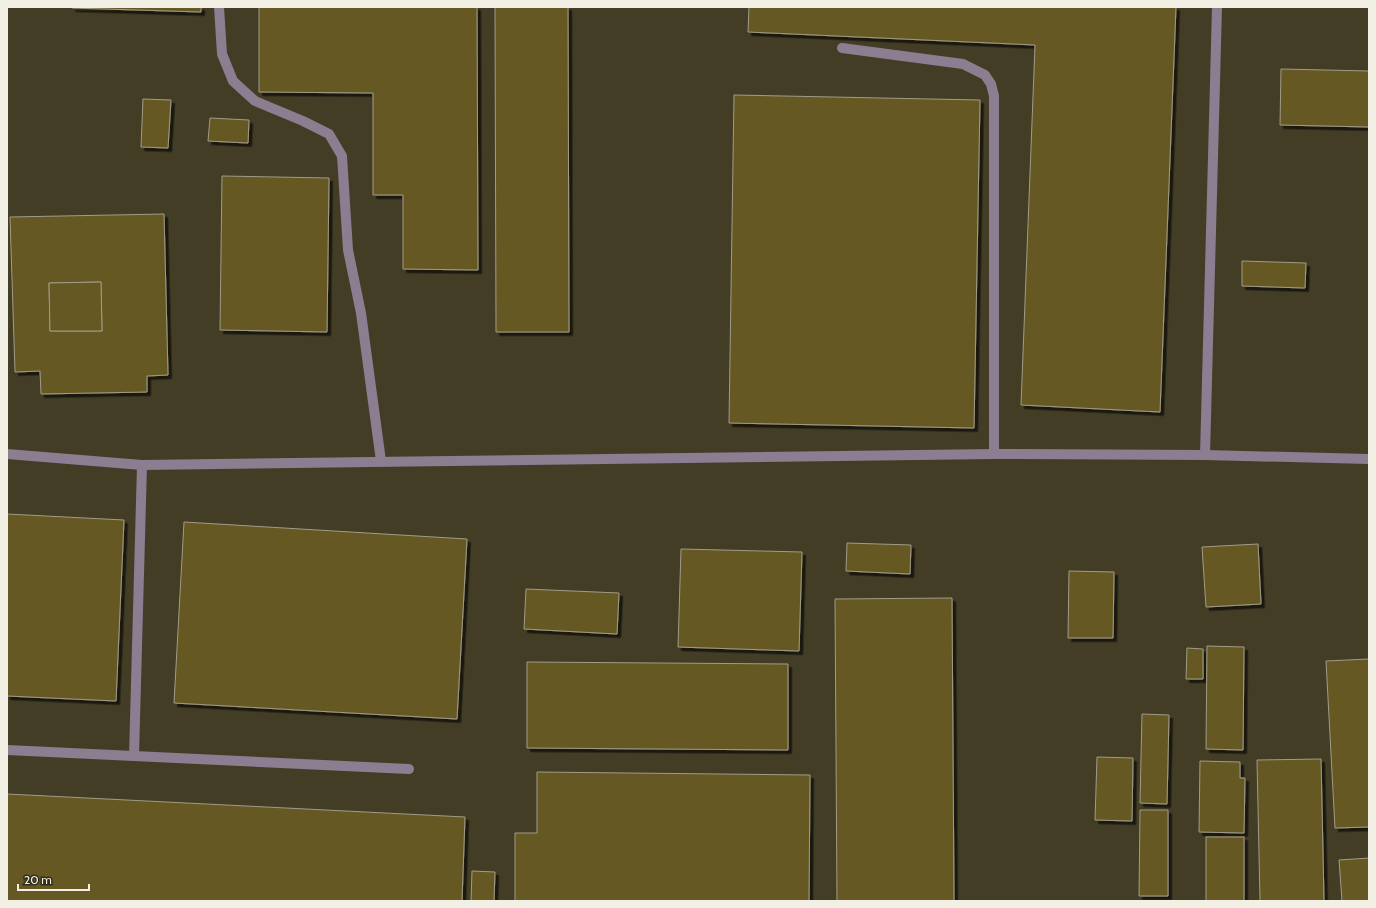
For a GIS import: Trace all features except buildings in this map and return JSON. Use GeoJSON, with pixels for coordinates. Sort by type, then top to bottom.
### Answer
{"type":"FeatureCollection","features":[{"type":"Feature","properties":{"kind":"street"},"geometry":{"type":"LineString","coordinates":[[218,7],[222,54],[233,81],[256,101],[329,134],[342,156],[348,250],[361,313],[381,461]]}},
{"type":"Feature","properties":{"kind":"street"},"geometry":{"type":"LineString","coordinates":[[1205,455],[1217,7]]}},
{"type":"Feature","properties":{"kind":"street"},"geometry":{"type":"LineString","coordinates":[[842,48],[963,64],[985,75],[991,84],[994,96],[994,454]]}},
{"type":"Feature","properties":{"kind":"street"},"geometry":{"type":"LineString","coordinates":[[7,454],[142,465],[994,454],[1205,455],[1369,459]]}},
{"type":"Feature","properties":{"kind":"street"},"geometry":{"type":"LineString","coordinates":[[134,756],[142,465]]}},
{"type":"Feature","properties":{"kind":"street"},"geometry":{"type":"LineString","coordinates":[[7,750],[409,769]]}},
{"type":"Feature","properties":{"kind":"shaded area"},"geometry":{"type":"Polygon","coordinates":[[[7,7],[1369,7],[1369,901],[7,901],[7,7]]]}}]}
